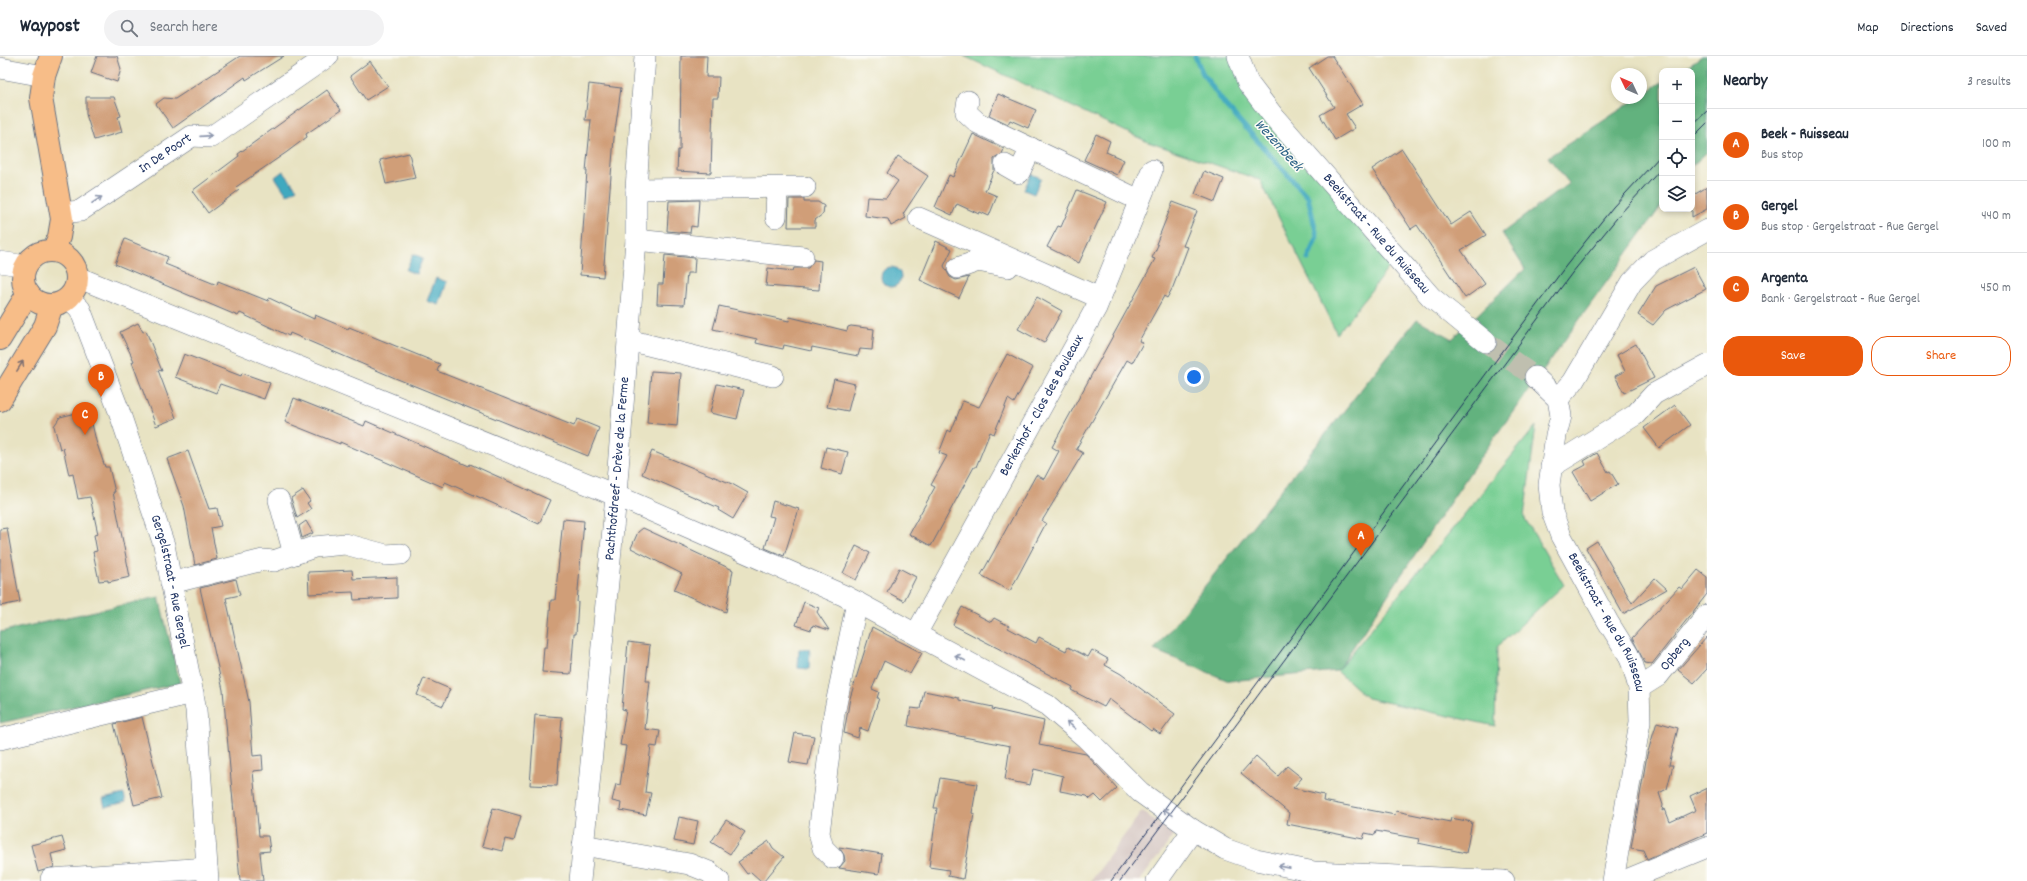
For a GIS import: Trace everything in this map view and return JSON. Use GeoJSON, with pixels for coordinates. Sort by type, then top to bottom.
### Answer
{"type":"FeatureCollection","features":[{"type":"Feature","properties":{"kind":"main road"},"geometry":{"type":"LineString","coordinates":[[51,56],[44,76],[41,98],[61,213],[60,237],[53,251]]}},
{"type":"Feature","properties":{"kind":"main road"},"geometry":{"type":"LineString","coordinates":[[0,400],[60,301],[75,289],[77,277],[75,268],[71,261],[64,255],[53,251],[40,254],[32,259],[26,266],[24,285],[34,300],[43,304],[60,301]]}},
{"type":"Feature","properties":{"kind":"main road"},"geometry":{"type":"LineString","coordinates":[[0,339],[28,293]]}},
{"type":"Feature","properties":{"kind":"street","name":"In De Poort"},"geometry":{"type":"LineString","coordinates":[[61,213],[80,211],[192,136],[211,137],[328,56]]}},
{"type":"Feature","properties":{"kind":"street","name":"Pachthofdreef - Drève de la Ferme"},"geometry":{"type":"LineString","coordinates":[[580,881],[615,495],[636,240],[636,189],[645,56]]}},
{"type":"Feature","properties":{"kind":"street","name":"Beekstraat - Rue du Ruisseau"},"geometry":{"type":"LineString","coordinates":[[1238,56],[1248,83],[1274,117],[1431,297],[1486,342]]}},
{"type":"Feature","properties":{"kind":"street"},"geometry":{"type":"LineString","coordinates":[[0,68],[44,76]]}},
{"type":"Feature","properties":{"kind":"street"},"geometry":{"type":"LineString","coordinates":[[968,102],[966,112],[978,123],[1139,200]]}},
{"type":"Feature","properties":{"kind":"street"},"geometry":{"type":"LineString","coordinates":[[1005,165],[1019,173],[1031,148]]}},
{"type":"Feature","properties":{"kind":"street","name":"Berkenhof - Clos des Bouleaux"},"geometry":{"type":"LineString","coordinates":[[916,634],[1098,303],[1152,170]]}},
{"type":"Feature","properties":{"kind":"street"},"geometry":{"type":"LineString","coordinates":[[636,189],[805,187]]}},
{"type":"Feature","properties":{"kind":"street"},"geometry":{"type":"LineString","coordinates":[[776,217],[777,188]]}},
{"type":"Feature","properties":{"kind":"street"},"geometry":{"type":"LineString","coordinates":[[919,218],[1098,303]]}},
{"type":"Feature","properties":{"kind":"street"},"geometry":{"type":"LineString","coordinates":[[1535,377],[1558,399],[1573,382],[1632,282],[1652,260],[1707,230]]}},
{"type":"Feature","properties":{"kind":"street"},"geometry":{"type":"LineString","coordinates":[[636,240],[803,257]]}},
{"type":"Feature","properties":{"kind":"street"},"geometry":{"type":"LineString","coordinates":[[958,268],[978,261],[1005,266],[1098,303]]}},
{"type":"Feature","properties":{"kind":"street"},"geometry":{"type":"LineString","coordinates":[[0,262],[26,266]]}},
{"type":"Feature","properties":{"kind":"street"},"geometry":{"type":"LineString","coordinates":[[77,277],[615,495],[851,599],[1047,705],[1086,738],[1140,792],[1193,830],[1225,849],[1275,865],[1314,872],[1450,880],[1504,881]]}},
{"type":"Feature","properties":{"kind":"street","name":"Gergelstraat - Rue Gergel"},"geometry":{"type":"LineString","coordinates":[[60,301],[80,309],[119,411],[164,545],[196,710],[207,875]]}},
{"type":"Feature","properties":{"kind":"street"},"geometry":{"type":"LineString","coordinates":[[628,340],[773,376]]}},
{"type":"Feature","properties":{"kind":"street"},"geometry":{"type":"LineString","coordinates":[[1551,467],[1635,415],[1654,394],[1707,365]]}},
{"type":"Feature","properties":{"kind":"street","name":"Beekstraat - Rue du Ruisseau"},"geometry":{"type":"LineString","coordinates":[[1558,399],[1561,416],[1551,467],[1550,499],[1552,512],[1561,536],[1608,622],[1628,654],[1639,688],[1640,722],[1613,881]]}},
{"type":"Feature","properties":{"kind":"street"},"geometry":{"type":"LineString","coordinates":[[279,500],[294,554]]}},
{"type":"Feature","properties":{"kind":"street"},"geometry":{"type":"LineString","coordinates":[[172,583],[263,560],[274,561],[314,547],[345,544],[386,555],[401,554]]}},
{"type":"Feature","properties":{"kind":"street"},"geometry":{"type":"LineString","coordinates":[[824,715],[851,599]]}},
{"type":"Feature","properties":{"kind":"street"},"geometry":{"type":"LineString","coordinates":[[833,858],[823,848],[819,833],[834,714],[851,599]]}},
{"type":"Feature","properties":{"kind":"street","name":"Opberg"},"geometry":{"type":"LineString","coordinates":[[1639,688],[1658,676],[1707,616]]}},
{"type":"Feature","properties":{"kind":"street"},"geometry":{"type":"LineString","coordinates":[[0,739],[193,693]]}},
{"type":"Feature","properties":{"kind":"street"},"geometry":{"type":"LineString","coordinates":[[1156,881],[1193,830]]}},
{"type":"Feature","properties":{"kind":"street"},"geometry":{"type":"LineString","coordinates":[[583,845],[689,864],[708,872],[719,881]]}},
{"type":"Feature","properties":{"kind":"street"},"geometry":{"type":"LineString","coordinates":[[1624,881],[1707,847]]}},
{"type":"Feature","properties":{"kind":"street"},"geometry":{"type":"LineString","coordinates":[[51,880],[207,875]]}},
{"type":"Feature","properties":{"kind":"shaded area"},"geometry":{"type":"Polygon","coordinates":[[[1142,811],[1174,835],[1140,881],[1091,881],[1142,811]]]}},
{"type":"Feature","properties":{"kind":"green space"},"geometry":{"type":"Polygon","coordinates":[[[964,56],[1233,56],[1390,266],[1337,334],[1260,180],[1148,142],[964,56]]]}},
{"type":"Feature","properties":{"kind":"green space"},"geometry":{"type":"Polygon","coordinates":[[[1702,56],[1707,56],[1707,152],[1695,163],[1695,68],[1684,68],[1702,56]]]}},
{"type":"Feature","properties":{"kind":"green space"},"geometry":{"type":"Polygon","coordinates":[[[1659,84],[1659,209],[1479,459],[1337,671],[1229,681],[1154,650],[1417,319],[1452,339],[1525,269],[1502,233],[1569,183],[1548,157],[1629,104],[1647,104],[1647,92],[1659,84]]]}},
{"type":"Feature","properties":{"kind":"green space"},"geometry":{"type":"Polygon","coordinates":[[[1536,426],[1524,517],[1564,585],[1497,647],[1495,726],[1367,698],[1337,671],[1536,426]]]}},
{"type":"Feature","properties":{"kind":"green space"},"geometry":{"type":"Polygon","coordinates":[[[159,597],[180,683],[0,723],[0,632],[159,597]]]}},
{"type":"Feature","properties":{"kind":"water"},"geometry":{"type":"Polygon","coordinates":[[[283,171],[297,189],[287,195],[275,177],[283,171]]]}},
{"type":"Feature","properties":{"kind":"water"},"geometry":{"type":"Polygon","coordinates":[[[1031,174],[1041,178],[1034,194],[1024,190],[1031,174]]]}},
{"type":"Feature","properties":{"kind":"water"},"geometry":{"type":"Polygon","coordinates":[[[413,254],[423,258],[416,274],[406,270],[413,254]]]}},
{"type":"Feature","properties":{"kind":"water"},"geometry":{"type":"Polygon","coordinates":[[[891,267],[898,270],[901,277],[898,284],[891,287],[884,284],[881,277],[884,270],[891,267]]]}},
{"type":"Feature","properties":{"kind":"water"},"geometry":{"type":"Polygon","coordinates":[[[436,278],[447,282],[439,305],[427,301],[436,278]]]}},
{"type":"Feature","properties":{"kind":"water"},"geometry":{"type":"Polygon","coordinates":[[[799,649],[810,649],[809,669],[798,668],[799,649]]]}},
{"type":"Feature","properties":{"kind":"water"},"geometry":{"type":"Polygon","coordinates":[[[124,794],[126,802],[105,807],[103,799],[124,794]]]}},
{"type":"Feature","properties":{"kind":"building"},"geometry":{"type":"Polygon","coordinates":[[[97,56],[117,56],[121,69],[117,82],[91,73],[97,56]]]}},
{"type":"Feature","properties":{"kind":"building"},"geometry":{"type":"Polygon","coordinates":[[[240,56],[284,56],[246,80],[245,77],[173,128],[156,104],[164,98],[175,99],[240,56]]]}},
{"type":"Feature","properties":{"kind":"building"},"geometry":{"type":"Polygon","coordinates":[[[681,56],[707,56],[706,77],[719,77],[718,98],[713,98],[711,173],[677,171],[678,150],[680,150],[681,56]]]}},
{"type":"Feature","properties":{"kind":"building"},"geometry":{"type":"Polygon","coordinates":[[[1327,56],[1332,56],[1363,104],[1346,114],[1355,128],[1335,140],[1320,115],[1334,107],[1309,68],[1327,56]]]}},
{"type":"Feature","properties":{"kind":"building"},"geometry":{"type":"Polygon","coordinates":[[[370,61],[388,86],[366,100],[350,76],[370,61]]]}},
{"type":"Feature","properties":{"kind":"building"},"geometry":{"type":"Polygon","coordinates":[[[589,84],[621,88],[614,138],[603,277],[580,275],[586,171],[591,120],[585,120],[589,84]]]}},
{"type":"Feature","properties":{"kind":"building"},"geometry":{"type":"Polygon","coordinates":[[[327,90],[341,110],[306,134],[307,137],[287,152],[236,187],[239,190],[208,213],[192,191],[239,156],[238,154],[327,90]]]}},
{"type":"Feature","properties":{"kind":"building"},"geometry":{"type":"Polygon","coordinates":[[[998,94],[1036,110],[1028,128],[1010,120],[1008,124],[989,115],[998,94]]]}},
{"type":"Feature","properties":{"kind":"building"},"geometry":{"type":"Polygon","coordinates":[[[86,97],[114,97],[121,116],[118,117],[122,132],[94,140],[86,114],[86,97]]]}},
{"type":"Feature","properties":{"kind":"building"},"geometry":{"type":"Polygon","coordinates":[[[973,134],[1004,149],[1002,154],[994,159],[994,170],[985,191],[997,196],[989,216],[980,212],[979,214],[957,204],[952,215],[935,207],[949,175],[953,177],[973,134]]]}},
{"type":"Feature","properties":{"kind":"building"},"geometry":{"type":"Polygon","coordinates":[[[1096,134],[1110,141],[1106,152],[1124,160],[1117,175],[1084,160],[1096,134]]]}},
{"type":"Feature","properties":{"kind":"building"},"geometry":{"type":"Polygon","coordinates":[[[1402,149],[1451,225],[1471,212],[1486,235],[1461,250],[1485,284],[1465,298],[1417,225],[1411,229],[1372,169],[1402,149]]]}},
{"type":"Feature","properties":{"kind":"building"},"geometry":{"type":"Polygon","coordinates":[[[409,153],[415,178],[386,184],[380,160],[409,153]]]}},
{"type":"Feature","properties":{"kind":"building"},"geometry":{"type":"Polygon","coordinates":[[[898,156],[928,176],[903,214],[906,218],[891,226],[888,219],[865,216],[867,197],[886,198],[898,181],[887,173],[898,156]]]}},
{"type":"Feature","properties":{"kind":"building"},"geometry":{"type":"Polygon","coordinates":[[[1204,171],[1224,179],[1215,202],[1195,194],[1204,171]]]}},
{"type":"Feature","properties":{"kind":"building"},"geometry":{"type":"Polygon","coordinates":[[[1707,187],[1707,209],[1692,217],[1692,212],[1695,212],[1695,194],[1707,187]]]}},
{"type":"Feature","properties":{"kind":"building"},"geometry":{"type":"Polygon","coordinates":[[[1077,190],[1107,202],[1079,263],[1047,247],[1058,226],[1061,227],[1077,190]]]}},
{"type":"Feature","properties":{"kind":"building"},"geometry":{"type":"Polygon","coordinates":[[[789,199],[804,199],[804,202],[818,202],[824,206],[823,214],[815,220],[815,227],[788,227],[789,199]]]}},
{"type":"Feature","properties":{"kind":"building"},"geometry":{"type":"Polygon","coordinates":[[[699,200],[697,227],[691,226],[690,233],[667,231],[669,201],[699,200]]]}},
{"type":"Feature","properties":{"kind":"building"},"geometry":{"type":"Polygon","coordinates":[[[1173,202],[1197,211],[1183,246],[1188,247],[1173,287],[1167,298],[1164,296],[1139,341],[1143,343],[1132,363],[1127,360],[1076,449],[1083,453],[1042,521],[1046,523],[1010,591],[981,575],[1036,475],[1044,479],[1059,451],[1052,447],[1155,259],[1152,258],[1158,245],[1156,244],[1173,202]]]}},
{"type":"Feature","properties":{"kind":"building"},"geometry":{"type":"Polygon","coordinates":[[[125,239],[168,257],[165,264],[217,285],[218,281],[268,301],[269,298],[314,319],[315,315],[348,329],[349,327],[440,364],[437,371],[574,426],[577,419],[599,428],[588,456],[395,378],[290,333],[289,336],[240,313],[238,316],[115,264],[125,239]]]}},
{"type":"Feature","properties":{"kind":"building"},"geometry":{"type":"Polygon","coordinates":[[[936,241],[952,249],[944,266],[950,277],[956,280],[969,277],[959,298],[920,280],[936,241]]]}},
{"type":"Feature","properties":{"kind":"building"},"geometry":{"type":"Polygon","coordinates":[[[665,255],[695,258],[694,273],[687,273],[684,305],[657,304],[658,284],[663,284],[665,255]]]}},
{"type":"Feature","properties":{"kind":"building"},"geometry":{"type":"Polygon","coordinates":[[[814,260],[821,261],[819,290],[766,286],[768,268],[793,271],[794,268],[808,268],[814,260]]]}},
{"type":"Feature","properties":{"kind":"building"},"geometry":{"type":"Polygon","coordinates":[[[1694,267],[1706,289],[1666,310],[1653,325],[1638,315],[1656,286],[1694,267]]]}},
{"type":"Feature","properties":{"kind":"building"},"geometry":{"type":"Polygon","coordinates":[[[1037,297],[1062,311],[1044,343],[1018,329],[1037,297]]]}},
{"type":"Feature","properties":{"kind":"building"},"geometry":{"type":"Polygon","coordinates":[[[719,306],[789,321],[790,317],[847,331],[848,327],[851,326],[874,329],[872,350],[860,349],[858,356],[812,347],[811,351],[784,345],[783,349],[756,343],[757,339],[713,329],[719,306]]]}},
{"type":"Feature","properties":{"kind":"building"},"geometry":{"type":"Polygon","coordinates":[[[138,323],[143,332],[146,331],[162,371],[158,370],[176,418],[156,426],[132,362],[134,361],[120,332],[138,323]]]}},
{"type":"Feature","properties":{"kind":"building"},"geometry":{"type":"Polygon","coordinates":[[[1636,344],[1654,378],[1624,393],[1615,376],[1625,371],[1617,355],[1636,344]]]}},
{"type":"Feature","properties":{"kind":"building"},"geometry":{"type":"Polygon","coordinates":[[[184,354],[241,376],[242,373],[270,383],[264,399],[220,384],[216,393],[175,377],[184,354]]]}},
{"type":"Feature","properties":{"kind":"building"},"geometry":{"type":"Polygon","coordinates":[[[1007,354],[1033,368],[1014,403],[1008,399],[994,434],[990,432],[976,467],[974,467],[931,546],[909,534],[935,487],[931,485],[947,456],[939,453],[948,430],[951,432],[963,401],[979,407],[1007,354]]]}},
{"type":"Feature","properties":{"kind":"building"},"geometry":{"type":"Polygon","coordinates":[[[651,371],[681,373],[677,426],[647,423],[651,371]]]}},
{"type":"Feature","properties":{"kind":"building"},"geometry":{"type":"Polygon","coordinates":[[[834,379],[855,384],[848,411],[827,407],[834,379]]]}},
{"type":"Feature","properties":{"kind":"building"},"geometry":{"type":"Polygon","coordinates":[[[717,384],[744,390],[737,419],[710,413],[717,384]]]}},
{"type":"Feature","properties":{"kind":"building"},"geometry":{"type":"Polygon","coordinates":[[[294,398],[364,426],[366,421],[469,466],[470,464],[550,500],[539,524],[445,482],[443,487],[340,442],[340,444],[285,422],[294,398]]]}},
{"type":"Feature","properties":{"kind":"building"},"geometry":{"type":"Polygon","coordinates":[[[1675,405],[1690,425],[1659,448],[1644,428],[1675,405]]]}},
{"type":"Feature","properties":{"kind":"building"},"geometry":{"type":"Polygon","coordinates":[[[89,410],[96,441],[105,467],[109,467],[115,492],[113,492],[130,577],[108,582],[108,580],[99,581],[93,552],[97,551],[94,535],[98,534],[90,497],[78,499],[73,474],[69,475],[63,448],[60,449],[54,426],[60,417],[89,410]]]}},
{"type":"Feature","properties":{"kind":"building"},"geometry":{"type":"Polygon","coordinates":[[[826,447],[848,452],[842,474],[821,468],[826,447]]]}},
{"type":"Feature","properties":{"kind":"building"},"geometry":{"type":"Polygon","coordinates":[[[188,451],[209,509],[217,508],[221,526],[211,528],[217,559],[195,565],[184,506],[167,459],[188,451]]]}},
{"type":"Feature","properties":{"kind":"building"},"geometry":{"type":"Polygon","coordinates":[[[652,451],[732,484],[748,493],[733,519],[718,510],[719,508],[642,474],[652,451]]]}},
{"type":"Feature","properties":{"kind":"building"},"geometry":{"type":"Polygon","coordinates":[[[1597,453],[1608,472],[1610,471],[1618,484],[1590,501],[1573,472],[1586,465],[1584,461],[1597,453]]]}},
{"type":"Feature","properties":{"kind":"building"},"geometry":{"type":"Polygon","coordinates":[[[303,490],[310,501],[307,503],[311,509],[297,518],[291,498],[303,490]]]}},
{"type":"Feature","properties":{"kind":"building"},"geometry":{"type":"Polygon","coordinates":[[[773,501],[799,509],[784,556],[765,548],[774,517],[769,516],[773,501]]]}},
{"type":"Feature","properties":{"kind":"building"},"geometry":{"type":"Polygon","coordinates":[[[563,519],[584,521],[577,602],[576,634],[574,634],[571,674],[542,672],[544,647],[547,647],[551,600],[555,600],[563,519]]]}},
{"type":"Feature","properties":{"kind":"building"},"geometry":{"type":"Polygon","coordinates":[[[306,521],[313,533],[302,538],[299,526],[306,521]]]}},
{"type":"Feature","properties":{"kind":"building"},"geometry":{"type":"Polygon","coordinates":[[[7,528],[20,602],[0,606],[0,529],[7,528]]]}},
{"type":"Feature","properties":{"kind":"building"},"geometry":{"type":"Polygon","coordinates":[[[643,528],[733,570],[726,612],[674,590],[682,574],[631,548],[638,532],[643,528]]]}},
{"type":"Feature","properties":{"kind":"building"},"geometry":{"type":"Polygon","coordinates":[[[1597,541],[1632,603],[1655,578],[1667,589],[1623,614],[1586,548],[1597,541]]]}},
{"type":"Feature","properties":{"kind":"building"},"geometry":{"type":"Polygon","coordinates":[[[856,546],[870,553],[856,580],[843,573],[856,546]]]}},
{"type":"Feature","properties":{"kind":"building"},"geometry":{"type":"Polygon","coordinates":[[[899,568],[916,577],[904,601],[887,592],[899,568]]]}},
{"type":"Feature","properties":{"kind":"building"},"geometry":{"type":"Polygon","coordinates":[[[352,570],[353,579],[397,577],[397,598],[354,600],[353,592],[309,594],[308,572],[352,570]]]}},
{"type":"Feature","properties":{"kind":"building"},"geometry":{"type":"Polygon","coordinates":[[[1698,570],[1707,577],[1707,594],[1652,664],[1645,663],[1632,638],[1679,587],[1682,589],[1698,570]]]}},
{"type":"Feature","properties":{"kind":"building"},"geometry":{"type":"Polygon","coordinates":[[[236,579],[240,595],[226,598],[249,702],[253,756],[262,755],[263,770],[253,771],[259,836],[268,836],[270,851],[260,852],[263,881],[240,881],[223,690],[200,588],[236,579]]]}},
{"type":"Feature","properties":{"kind":"building"},"geometry":{"type":"Polygon","coordinates":[[[804,602],[819,608],[817,612],[829,630],[813,625],[811,630],[796,625],[804,602]]]}},
{"type":"Feature","properties":{"kind":"building"},"geometry":{"type":"Polygon","coordinates":[[[962,607],[991,622],[994,618],[1009,626],[1008,628],[1036,643],[1039,637],[1066,651],[1068,647],[1088,657],[1092,650],[1108,659],[1105,665],[1121,674],[1175,714],[1160,734],[1153,729],[1151,731],[1109,699],[1104,707],[1071,690],[1073,687],[953,625],[962,607]]]}},
{"type":"Feature","properties":{"kind":"building"},"geometry":{"type":"Polygon","coordinates":[[[872,627],[922,653],[910,674],[884,661],[872,689],[879,692],[877,698],[879,698],[868,731],[860,728],[858,738],[844,733],[850,698],[872,627]]]}},
{"type":"Feature","properties":{"kind":"building"},"geometry":{"type":"Polygon","coordinates":[[[1707,637],[1707,669],[1694,683],[1678,670],[1707,637]]]}},
{"type":"Feature","properties":{"kind":"building"},"geometry":{"type":"Polygon","coordinates":[[[628,642],[650,645],[646,681],[650,681],[645,729],[660,731],[657,747],[651,746],[645,792],[651,793],[646,815],[620,810],[621,803],[612,801],[616,784],[620,785],[626,746],[620,745],[626,710],[622,709],[628,642]]]}},
{"type":"Feature","properties":{"kind":"building"},"geometry":{"type":"Polygon","coordinates":[[[424,678],[450,689],[443,706],[417,695],[424,678]]]}},
{"type":"Feature","properties":{"kind":"building"},"geometry":{"type":"Polygon","coordinates":[[[924,691],[959,698],[959,700],[993,707],[992,709],[1044,721],[1039,745],[1086,754],[1117,788],[1102,802],[1095,795],[1090,799],[1087,796],[1060,791],[1063,776],[1034,769],[1030,785],[1005,780],[1010,746],[908,726],[911,708],[920,709],[924,691]]]}},
{"type":"Feature","properties":{"kind":"building"},"geometry":{"type":"Polygon","coordinates":[[[535,715],[562,717],[557,786],[530,785],[535,715]]]}},
{"type":"Feature","properties":{"kind":"building"},"geometry":{"type":"Polygon","coordinates":[[[142,717],[162,798],[134,805],[114,724],[142,717]]]}},
{"type":"Feature","properties":{"kind":"building"},"geometry":{"type":"Polygon","coordinates":[[[1657,722],[1678,728],[1669,765],[1673,765],[1667,789],[1659,793],[1663,805],[1662,811],[1665,809],[1670,822],[1696,810],[1690,796],[1707,788],[1707,833],[1647,859],[1643,850],[1631,848],[1647,755],[1657,722]]]}},
{"type":"Feature","properties":{"kind":"building"},"geometry":{"type":"Polygon","coordinates":[[[795,733],[814,736],[808,765],[789,762],[795,733]]]}},
{"type":"Feature","properties":{"kind":"building"},"geometry":{"type":"Polygon","coordinates":[[[1256,756],[1278,776],[1287,766],[1302,778],[1293,788],[1324,795],[1323,801],[1395,815],[1396,811],[1450,822],[1451,818],[1472,822],[1466,853],[1418,843],[1419,839],[1376,831],[1375,835],[1365,833],[1363,839],[1287,824],[1289,813],[1241,773],[1256,756]]]}},
{"type":"Feature","properties":{"kind":"building"},"geometry":{"type":"Polygon","coordinates":[[[940,778],[977,784],[972,813],[974,814],[963,879],[948,876],[949,870],[929,867],[937,808],[934,808],[940,778]]]}},
{"type":"Feature","properties":{"kind":"building"},"geometry":{"type":"Polygon","coordinates":[[[493,808],[521,816],[514,841],[505,839],[502,851],[482,846],[493,808]]]}},
{"type":"Feature","properties":{"kind":"building"},"geometry":{"type":"Polygon","coordinates":[[[679,817],[698,821],[693,845],[674,841],[679,817]]]}},
{"type":"Feature","properties":{"kind":"building"},"geometry":{"type":"Polygon","coordinates":[[[726,820],[745,832],[730,854],[711,842],[726,820]]]}},
{"type":"Feature","properties":{"kind":"building"},"geometry":{"type":"Polygon","coordinates":[[[62,837],[66,850],[51,854],[54,867],[38,872],[31,845],[62,837]]]}},
{"type":"Feature","properties":{"kind":"building"},"geometry":{"type":"Polygon","coordinates":[[[769,841],[773,848],[784,857],[764,881],[761,881],[751,872],[747,874],[738,862],[769,841]]]}},
{"type":"Feature","properties":{"kind":"building"},"geometry":{"type":"Polygon","coordinates":[[[839,847],[882,854],[879,874],[839,868],[845,861],[844,855],[839,847]]]}},
{"type":"Feature","properties":{"kind":"waterway","name":"Wezembeek"},"geometry":{"type":"LineString","coordinates":[[1195,56],[1203,74],[1225,105],[1308,197],[1317,236],[1308,259]]}},
{"type":"Feature","properties":{"kind":"tunnel"},"geometry":{"type":"LineString","coordinates":[[1486,342],[1535,377]]}},
{"type":"Feature","properties":{"kind":"tram line"},"geometry":{"type":"LineString","coordinates":[[1695,122],[1707,111]]}},
{"type":"Feature","properties":{"kind":"tram line"},"geometry":{"type":"LineString","coordinates":[[1695,135],[1707,123]]}},
{"type":"Feature","properties":{"kind":"tram line"},"geometry":{"type":"LineString","coordinates":[[1111,881],[1565,267],[1613,207],[1659,157]]}},
{"type":"Feature","properties":{"kind":"tram line"},"geometry":{"type":"LineString","coordinates":[[1120,881],[1572,273],[1621,213],[1659,171]]}},
{"type":"Feature","properties":{"kind":"place","name":"Gergel"},"geometry":{"type":"Point","coordinates":[101,397]}},
{"type":"Feature","properties":{"kind":"place","name":"Argenta"},"geometry":{"type":"Point","coordinates":[85,435]}},
{"type":"Feature","properties":{"kind":"place","name":"Beek - Ruisseau"},"geometry":{"type":"Point","coordinates":[1361,556]}}]}
